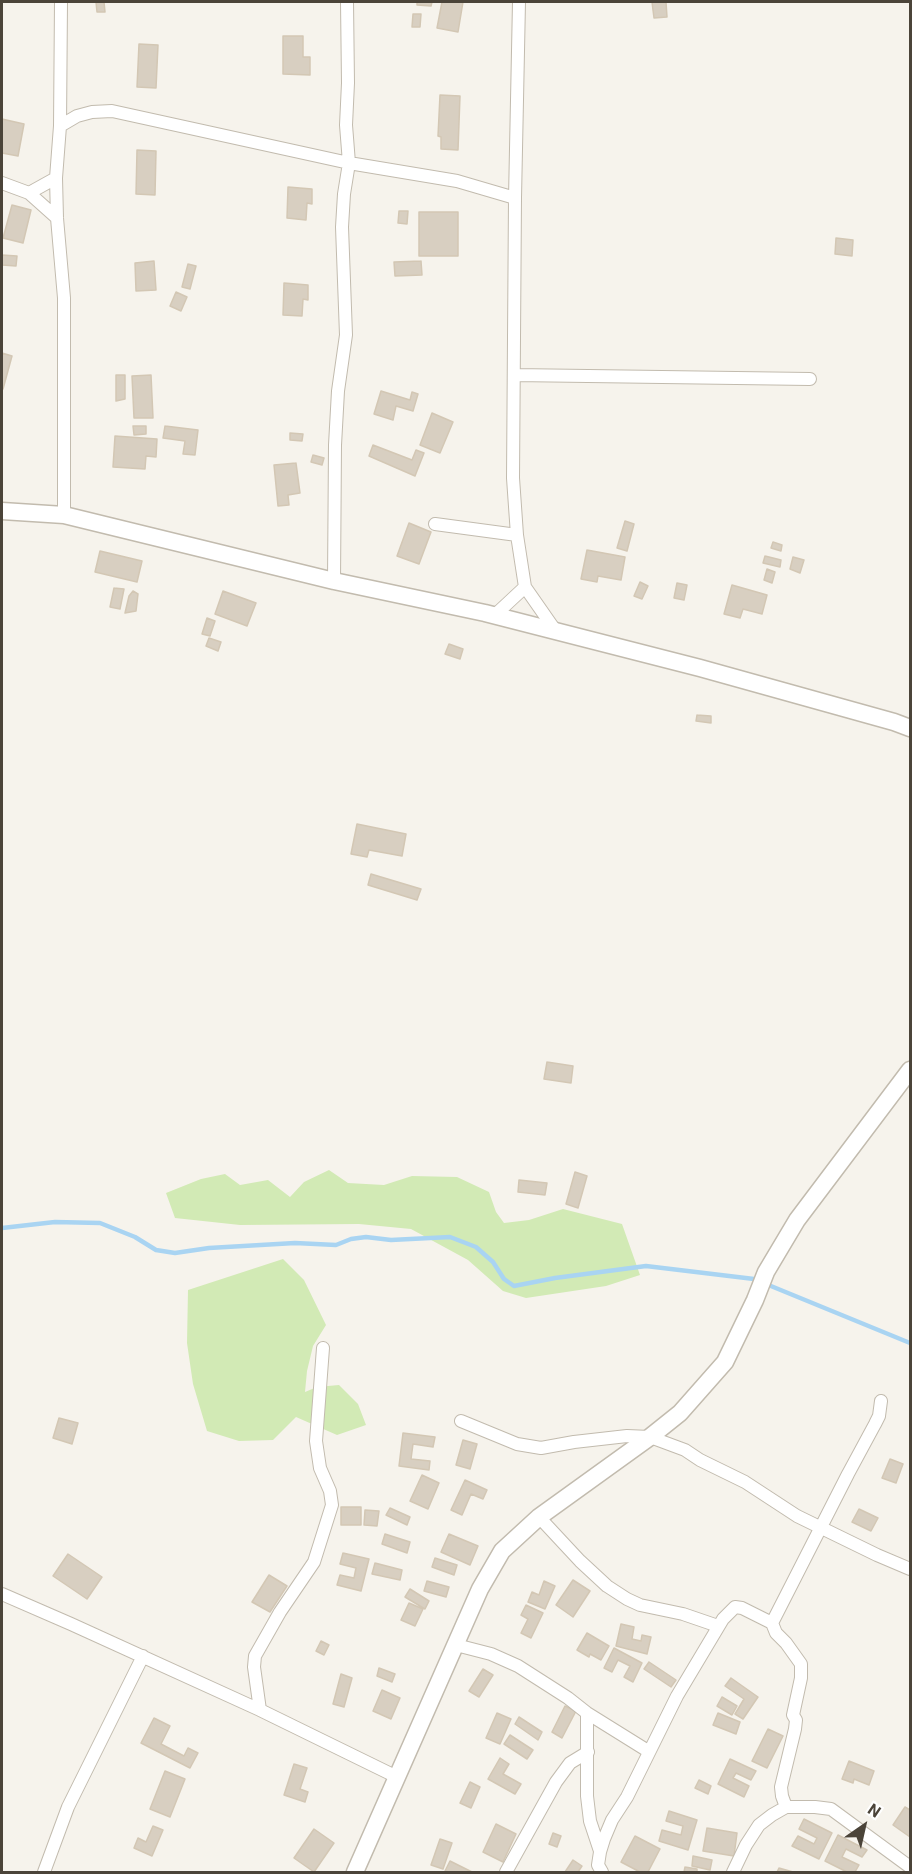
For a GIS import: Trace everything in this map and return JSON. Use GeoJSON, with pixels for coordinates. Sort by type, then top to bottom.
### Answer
{"type":"FeatureCollection","features":[{"type":"Feature","properties":{"kind":"street"},"geometry":{"type":"LineString","coordinates":[[61,2],[60,126],[56,178],[64,298],[64,515]]}},
{"type":"Feature","properties":{"kind":"street"},"geometry":{"type":"LineString","coordinates":[[334,581],[335,446],[338,392],[346,335],[342,226],[349,163],[346,125],[348,82],[346,2]]}},
{"type":"Feature","properties":{"kind":"street"},"geometry":{"type":"LineString","coordinates":[[519,2],[513,478],[517,535],[525,587],[555,630]]}},
{"type":"Feature","properties":{"kind":"street"},"geometry":{"type":"LineString","coordinates":[[60,126],[77,116],[92,112],[112,111],[349,163],[457,181],[515,198]]}},
{"type":"Feature","properties":{"kind":"street"},"geometry":{"type":"LineString","coordinates":[[29,192],[56,178]]}},
{"type":"Feature","properties":{"kind":"street"},"geometry":{"type":"LineString","coordinates":[[2,183],[29,192],[57,218]]}},
{"type":"Feature","properties":{"kind":"street"},"geometry":{"type":"LineString","coordinates":[[514,375],[810,379]]}},
{"type":"Feature","properties":{"kind":"street"},"geometry":{"type":"LineString","coordinates":[[2,511],[64,515],[334,581],[495,615],[754,683],[910,728]]}},
{"type":"Feature","properties":{"kind":"street"},"geometry":{"type":"LineString","coordinates":[[435,524],[517,535]]}},
{"type":"Feature","properties":{"kind":"street"},"geometry":{"type":"LineString","coordinates":[[495,615],[525,587]]}},
{"type":"Feature","properties":{"kind":"street"},"geometry":{"type":"LineString","coordinates":[[355,1872],[480,1588],[502,1551],[539,1516],[680,1413],[725,1362],[766,1272],[797,1220],[910,1070]]}},
{"type":"Feature","properties":{"kind":"street"},"geometry":{"type":"LineString","coordinates":[[260,1710],[255,1656],[280,1612],[314,1562],[332,1505],[330,1491],[320,1468],[316,1441],[323,1348]]}},
{"type":"Feature","properties":{"kind":"street"},"geometry":{"type":"LineString","coordinates":[[772,1623],[879,1416],[881,1401]]}},
{"type":"Feature","properties":{"kind":"street"},"geometry":{"type":"LineString","coordinates":[[461,1421],[516,1444],[541,1449],[573,1442],[627,1436],[650,1437],[685,1450],[700,1460],[729,1473],[797,1516],[910,1569]]}},
{"type":"Feature","properties":{"kind":"street"},"geometry":{"type":"LineString","coordinates":[[539,1516],[580,1562],[607,1586],[627,1599],[640,1605],[672,1611],[718,1626]]}},
{"type":"Feature","properties":{"kind":"street"},"geometry":{"type":"LineString","coordinates":[[2,1594],[260,1710],[397,1777]]}},
{"type":"Feature","properties":{"kind":"street"},"geometry":{"type":"LineString","coordinates":[[602,1872],[598,1865],[608,1829],[627,1797],[681,1688],[718,1626],[729,1611],[735,1607],[751,1611],[772,1623],[776,1633],[801,1664],[801,1678],[794,1715],[795,1729],[781,1787],[786,1807]]}},
{"type":"Feature","properties":{"kind":"street"},"geometry":{"type":"LineString","coordinates":[[456,1645],[490,1654],[518,1666],[648,1751]]}},
{"type":"Feature","properties":{"kind":"street"},"geometry":{"type":"LineString","coordinates":[[44,1872],[68,1807],[143,1656]]}},
{"type":"Feature","properties":{"kind":"street"},"geometry":{"type":"LineString","coordinates":[[587,1713],[587,1796],[590,1821],[600,1852]]}},
{"type":"Feature","properties":{"kind":"street"},"geometry":{"type":"LineString","coordinates":[[506,1872],[556,1782],[570,1763],[588,1752]]}},
{"type":"Feature","properties":{"kind":"street"},"geometry":{"type":"LineString","coordinates":[[733,1872],[759,1825],[786,1807],[831,1809],[910,1867]]}},
{"type":"Feature","properties":{"kind":"green space"},"geometry":{"type":"Polygon","coordinates":[[[329,1170],[348,1183],[384,1185],[412,1176],[457,1177],[489,1192],[496,1212],[504,1223],[529,1220],[563,1209],[622,1224],[640,1275],[606,1286],[526,1298],[503,1291],[468,1260],[411,1229],[359,1224],[240,1225],[175,1218],[166,1193],[201,1179],[225,1174],[240,1185],[268,1180],[290,1197],[304,1182],[329,1170]]]}},
{"type":"Feature","properties":{"kind":"green space"},"geometry":{"type":"Polygon","coordinates":[[[283,1259],[304,1280],[326,1325],[313,1346],[305,1392],[317,1387],[339,1385],[358,1404],[366,1425],[337,1435],[296,1417],[273,1440],[239,1441],[207,1431],[193,1384],[187,1343],[188,1290],[283,1259]]]}},
{"type":"Feature","properties":{"kind":"building"},"geometry":{"type":"Polygon","coordinates":[[[96,2],[104,2],[105,12],[97,12],[96,2]]]}},
{"type":"Feature","properties":{"kind":"building"},"geometry":{"type":"Polygon","coordinates":[[[417,2],[432,2],[431,6],[417,5],[417,2]]]}},
{"type":"Feature","properties":{"kind":"building"},"geometry":{"type":"Polygon","coordinates":[[[442,2],[463,2],[458,32],[437,28],[442,2]]]}},
{"type":"Feature","properties":{"kind":"building"},"geometry":{"type":"Polygon","coordinates":[[[652,2],[666,2],[667,17],[654,18],[652,2]]]}},
{"type":"Feature","properties":{"kind":"building"},"geometry":{"type":"Polygon","coordinates":[[[413,14],[421,14],[420,27],[412,27],[413,14]]]}},
{"type":"Feature","properties":{"kind":"building"},"geometry":{"type":"Polygon","coordinates":[[[283,36],[303,36],[303,57],[310,57],[310,75],[283,74],[283,36]]]}},
{"type":"Feature","properties":{"kind":"building"},"geometry":{"type":"Polygon","coordinates":[[[139,44],[158,45],[156,88],[137,87],[139,44]]]}},
{"type":"Feature","properties":{"kind":"building"},"geometry":{"type":"Polygon","coordinates":[[[440,95],[460,96],[458,150],[441,149],[441,137],[438,136],[440,95]]]}},
{"type":"Feature","properties":{"kind":"building"},"geometry":{"type":"Polygon","coordinates":[[[2,119],[24,124],[18,156],[2,153],[2,119]]]}},
{"type":"Feature","properties":{"kind":"building"},"geometry":{"type":"Polygon","coordinates":[[[137,150],[156,151],[155,195],[136,194],[137,150]]]}},
{"type":"Feature","properties":{"kind":"building"},"geometry":{"type":"Polygon","coordinates":[[[288,187],[312,189],[312,204],[307,203],[306,220],[287,218],[288,187]]]}},
{"type":"Feature","properties":{"kind":"building"},"geometry":{"type":"Polygon","coordinates":[[[12,205],[31,210],[23,243],[3,238],[12,205]]]}},
{"type":"Feature","properties":{"kind":"building"},"geometry":{"type":"Polygon","coordinates":[[[399,211],[408,211],[407,224],[398,223],[399,211]]]}},
{"type":"Feature","properties":{"kind":"building"},"geometry":{"type":"Polygon","coordinates":[[[419,212],[458,212],[458,256],[419,256],[419,212]]]}},
{"type":"Feature","properties":{"kind":"building"},"geometry":{"type":"Polygon","coordinates":[[[836,238],[853,240],[852,256],[835,254],[836,238]]]}},
{"type":"Feature","properties":{"kind":"building"},"geometry":{"type":"Polygon","coordinates":[[[2,255],[17,256],[16,266],[2,265],[2,255]]]}},
{"type":"Feature","properties":{"kind":"building"},"geometry":{"type":"Polygon","coordinates":[[[154,261],[156,290],[136,291],[135,263],[154,261]]]}},
{"type":"Feature","properties":{"kind":"building"},"geometry":{"type":"Polygon","coordinates":[[[421,261],[422,275],[395,276],[394,262],[421,261]]]}},
{"type":"Feature","properties":{"kind":"building"},"geometry":{"type":"Polygon","coordinates":[[[188,264],[196,266],[190,289],[182,287],[188,264]]]}},
{"type":"Feature","properties":{"kind":"building"},"geometry":{"type":"Polygon","coordinates":[[[284,283],[308,285],[308,300],[303,299],[302,316],[283,315],[284,283]]]}},
{"type":"Feature","properties":{"kind":"building"},"geometry":{"type":"Polygon","coordinates":[[[176,292],[187,297],[181,311],[170,306],[176,292]]]}},
{"type":"Feature","properties":{"kind":"building"},"geometry":{"type":"Polygon","coordinates":[[[2,353],[12,356],[3,389],[2,389],[2,353]]]}},
{"type":"Feature","properties":{"kind":"building"},"geometry":{"type":"Polygon","coordinates":[[[116,375],[125,375],[125,399],[116,401],[116,375]]]}},
{"type":"Feature","properties":{"kind":"building"},"geometry":{"type":"Polygon","coordinates":[[[151,375],[153,418],[134,418],[132,376],[151,375]]]}},
{"type":"Feature","properties":{"kind":"building"},"geometry":{"type":"Polygon","coordinates":[[[381,391],[410,400],[412,392],[418,394],[413,411],[396,406],[393,420],[374,414],[381,391]]]}},
{"type":"Feature","properties":{"kind":"building"},"geometry":{"type":"Polygon","coordinates":[[[432,413],[453,422],[440,453],[420,445],[432,413]]]}},
{"type":"Feature","properties":{"kind":"building"},"geometry":{"type":"Polygon","coordinates":[[[133,426],[146,426],[146,434],[134,435],[133,426]]]}},
{"type":"Feature","properties":{"kind":"building"},"geometry":{"type":"Polygon","coordinates":[[[165,426],[198,430],[195,455],[183,454],[185,441],[163,438],[165,426]]]}},
{"type":"Feature","properties":{"kind":"building"},"geometry":{"type":"Polygon","coordinates":[[[290,433],[303,434],[302,441],[290,440],[290,433]]]}},
{"type":"Feature","properties":{"kind":"building"},"geometry":{"type":"Polygon","coordinates":[[[115,436],[157,439],[156,457],[146,456],[145,469],[113,467],[115,436]]]}},
{"type":"Feature","properties":{"kind":"building"},"geometry":{"type":"Polygon","coordinates":[[[373,445],[412,460],[416,450],[424,453],[415,476],[369,456],[373,445]]]}},
{"type":"Feature","properties":{"kind":"building"},"geometry":{"type":"Polygon","coordinates":[[[313,455],[324,458],[322,465],[311,462],[313,455]]]}},
{"type":"Feature","properties":{"kind":"building"},"geometry":{"type":"Polygon","coordinates":[[[296,463],[300,493],[288,495],[289,505],[278,506],[274,465],[296,463]]]}},
{"type":"Feature","properties":{"kind":"building"},"geometry":{"type":"Polygon","coordinates":[[[625,521],[634,524],[627,551],[617,548],[625,521]]]}},
{"type":"Feature","properties":{"kind":"building"},"geometry":{"type":"Polygon","coordinates":[[[409,523],[431,532],[419,564],[397,556],[409,523]]]}},
{"type":"Feature","properties":{"kind":"building"},"geometry":{"type":"Polygon","coordinates":[[[773,542],[782,545],[781,551],[771,548],[773,542]]]}},
{"type":"Feature","properties":{"kind":"building"},"geometry":{"type":"Polygon","coordinates":[[[587,550],[625,557],[621,580],[598,576],[597,582],[581,579],[587,550]]]}},
{"type":"Feature","properties":{"kind":"building"},"geometry":{"type":"Polygon","coordinates":[[[100,551],[142,561],[137,582],[95,572],[100,551]]]}},
{"type":"Feature","properties":{"kind":"building"},"geometry":{"type":"Polygon","coordinates":[[[765,556],[781,560],[780,567],[763,563],[765,556]]]}},
{"type":"Feature","properties":{"kind":"building"},"geometry":{"type":"Polygon","coordinates":[[[793,557],[804,560],[800,573],[790,569],[793,557]]]}},
{"type":"Feature","properties":{"kind":"building"},"geometry":{"type":"Polygon","coordinates":[[[767,569],[775,572],[772,583],[764,580],[767,569]]]}},
{"type":"Feature","properties":{"kind":"building"},"geometry":{"type":"Polygon","coordinates":[[[640,582],[648,586],[642,599],[634,596],[640,582]]]}},
{"type":"Feature","properties":{"kind":"building"},"geometry":{"type":"Polygon","coordinates":[[[677,583],[687,585],[684,600],[674,598],[677,583]]]}},
{"type":"Feature","properties":{"kind":"building"},"geometry":{"type":"Polygon","coordinates":[[[732,585],[767,595],[762,614],[743,609],[740,618],[724,614],[732,585]]]}},
{"type":"Feature","properties":{"kind":"building"},"geometry":{"type":"Polygon","coordinates":[[[114,588],[124,589],[120,609],[110,607],[114,588]]]}},
{"type":"Feature","properties":{"kind":"building"},"geometry":{"type":"Polygon","coordinates":[[[133,591],[138,594],[136,611],[125,613],[129,596],[133,591]]]}},
{"type":"Feature","properties":{"kind":"building"},"geometry":{"type":"Polygon","coordinates":[[[223,591],[256,603],[247,626],[215,614],[223,591]]]}},
{"type":"Feature","properties":{"kind":"building"},"geometry":{"type":"Polygon","coordinates":[[[207,618],[215,621],[210,636],[202,634],[207,618]]]}},
{"type":"Feature","properties":{"kind":"building"},"geometry":{"type":"Polygon","coordinates":[[[209,638],[221,642],[218,651],[206,646],[209,638]]]}},
{"type":"Feature","properties":{"kind":"building"},"geometry":{"type":"Polygon","coordinates":[[[449,644],[463,649],[460,659],[445,654],[449,644]]]}},
{"type":"Feature","properties":{"kind":"building"},"geometry":{"type":"Polygon","coordinates":[[[697,715],[711,716],[711,723],[696,721],[697,715]]]}},
{"type":"Feature","properties":{"kind":"building"},"geometry":{"type":"Polygon","coordinates":[[[357,824],[406,834],[402,856],[369,850],[367,857],[351,854],[357,824]]]}},
{"type":"Feature","properties":{"kind":"building"},"geometry":{"type":"Polygon","coordinates":[[[371,874],[421,889],[417,900],[368,885],[371,874]]]}},
{"type":"Feature","properties":{"kind":"building"},"geometry":{"type":"Polygon","coordinates":[[[547,1062],[573,1066],[571,1083],[544,1079],[547,1062]]]}},
{"type":"Feature","properties":{"kind":"building"},"geometry":{"type":"Polygon","coordinates":[[[575,1172],[587,1176],[578,1208],[566,1204],[575,1172]]]}},
{"type":"Feature","properties":{"kind":"building"},"geometry":{"type":"Polygon","coordinates":[[[519,1180],[547,1183],[545,1195],[518,1192],[519,1180]]]}},
{"type":"Feature","properties":{"kind":"building"},"geometry":{"type":"Polygon","coordinates":[[[59,1418],[78,1423],[72,1444],[53,1438],[59,1418]]]}},
{"type":"Feature","properties":{"kind":"building"},"geometry":{"type":"Polygon","coordinates":[[[403,1433],[435,1437],[433,1447],[413,1444],[411,1459],[430,1461],[429,1470],[399,1466],[403,1433]]]}},
{"type":"Feature","properties":{"kind":"building"},"geometry":{"type":"Polygon","coordinates":[[[463,1440],[477,1444],[470,1469],[456,1465],[463,1440]]]}},
{"type":"Feature","properties":{"kind":"building"},"geometry":{"type":"Polygon","coordinates":[[[890,1459],[903,1464],[896,1483],[882,1478],[890,1459]]]}},
{"type":"Feature","properties":{"kind":"building"},"geometry":{"type":"Polygon","coordinates":[[[422,1475],[439,1483],[428,1509],[410,1501],[422,1475]]]}},
{"type":"Feature","properties":{"kind":"building"},"geometry":{"type":"Polygon","coordinates":[[[465,1480],[487,1490],[483,1499],[471,1494],[462,1515],[451,1510],[465,1480]]]}},
{"type":"Feature","properties":{"kind":"building"},"geometry":{"type":"Polygon","coordinates":[[[341,1507],[361,1507],[361,1525],[341,1525],[341,1507]]]}},
{"type":"Feature","properties":{"kind":"building"},"geometry":{"type":"Polygon","coordinates":[[[390,1508],[410,1517],[407,1525],[386,1515],[390,1508]]]}},
{"type":"Feature","properties":{"kind":"building"},"geometry":{"type":"Polygon","coordinates":[[[859,1509],[878,1518],[871,1531],[852,1522],[859,1509]]]}},
{"type":"Feature","properties":{"kind":"building"},"geometry":{"type":"Polygon","coordinates":[[[365,1510],[379,1511],[377,1526],[364,1525],[365,1510]]]}},
{"type":"Feature","properties":{"kind":"building"},"geometry":{"type":"Polygon","coordinates":[[[385,1534],[410,1542],[407,1553],[382,1544],[385,1534]]]}},
{"type":"Feature","properties":{"kind":"building"},"geometry":{"type":"Polygon","coordinates":[[[449,1534],[478,1546],[470,1565],[441,1552],[449,1534]]]}},
{"type":"Feature","properties":{"kind":"building"},"geometry":{"type":"Polygon","coordinates":[[[343,1553],[369,1559],[361,1591],[337,1585],[340,1575],[354,1578],[356,1568],[340,1564],[343,1553]]]}},
{"type":"Feature","properties":{"kind":"building"},"geometry":{"type":"Polygon","coordinates":[[[68,1554],[102,1577],[87,1599],[53,1576],[68,1554]]]}},
{"type":"Feature","properties":{"kind":"building"},"geometry":{"type":"Polygon","coordinates":[[[435,1558],[457,1565],[454,1575],[432,1567],[435,1558]]]}},
{"type":"Feature","properties":{"kind":"building"},"geometry":{"type":"Polygon","coordinates":[[[375,1563],[402,1570],[400,1580],[372,1574],[375,1563]]]}},
{"type":"Feature","properties":{"kind":"building"},"geometry":{"type":"Polygon","coordinates":[[[269,1575],[287,1586],[270,1612],[252,1602],[269,1575]]]}},
{"type":"Feature","properties":{"kind":"building"},"geometry":{"type":"Polygon","coordinates":[[[573,1580],[590,1591],[573,1617],[556,1605],[573,1580]]]}},
{"type":"Feature","properties":{"kind":"building"},"geometry":{"type":"Polygon","coordinates":[[[427,1581],[449,1587],[446,1597],[424,1591],[427,1581]]]}},
{"type":"Feature","properties":{"kind":"building"},"geometry":{"type":"Polygon","coordinates":[[[544,1581],[555,1586],[545,1609],[528,1602],[532,1592],[539,1595],[544,1581]]]}},
{"type":"Feature","properties":{"kind":"building"},"geometry":{"type":"Polygon","coordinates":[[[410,1589],[429,1601],[425,1609],[405,1597],[410,1589]]]}},
{"type":"Feature","properties":{"kind":"building"},"geometry":{"type":"Polygon","coordinates":[[[409,1603],[423,1609],[415,1626],[401,1620],[409,1603]]]}},
{"type":"Feature","properties":{"kind":"building"},"geometry":{"type":"Polygon","coordinates":[[[526,1605],[543,1613],[531,1638],[521,1633],[528,1619],[521,1615],[526,1605]]]}},
{"type":"Feature","properties":{"kind":"building"},"geometry":{"type":"Polygon","coordinates":[[[621,1624],[634,1627],[632,1639],[641,1641],[642,1635],[651,1637],[647,1654],[616,1646],[621,1624]]]}},
{"type":"Feature","properties":{"kind":"building"},"geometry":{"type":"Polygon","coordinates":[[[587,1633],[609,1646],[601,1660],[590,1654],[589,1657],[577,1650],[587,1633]]]}},
{"type":"Feature","properties":{"kind":"building"},"geometry":{"type":"Polygon","coordinates":[[[321,1641],[329,1645],[324,1655],[316,1651],[321,1641]]]}},
{"type":"Feature","properties":{"kind":"building"},"geometry":{"type":"Polygon","coordinates":[[[614,1648],[642,1663],[633,1682],[624,1677],[630,1666],[618,1660],[612,1672],[604,1668],[614,1648]]]}},
{"type":"Feature","properties":{"kind":"building"},"geometry":{"type":"Polygon","coordinates":[[[649,1662],[676,1680],[671,1687],[644,1669],[649,1662]]]}},
{"type":"Feature","properties":{"kind":"building"},"geometry":{"type":"Polygon","coordinates":[[[379,1668],[395,1674],[392,1682],[377,1676],[379,1668]]]}},
{"type":"Feature","properties":{"kind":"building"},"geometry":{"type":"Polygon","coordinates":[[[483,1669],[493,1675],[479,1697],[469,1691],[483,1669]]]}},
{"type":"Feature","properties":{"kind":"building"},"geometry":{"type":"Polygon","coordinates":[[[341,1674],[352,1678],[344,1707],[333,1704],[341,1674]]]}},
{"type":"Feature","properties":{"kind":"building"},"geometry":{"type":"Polygon","coordinates":[[[731,1678],[758,1697],[743,1719],[735,1714],[744,1699],[725,1686],[731,1678]]]}},
{"type":"Feature","properties":{"kind":"building"},"geometry":{"type":"Polygon","coordinates":[[[382,1690],[400,1698],[391,1719],[373,1711],[382,1690]]]}},
{"type":"Feature","properties":{"kind":"building"},"geometry":{"type":"Polygon","coordinates":[[[722,1697],[737,1706],[732,1715],[717,1706],[722,1697]]]}},
{"type":"Feature","properties":{"kind":"building"},"geometry":{"type":"Polygon","coordinates":[[[565,1706],[576,1711],[562,1738],[552,1732],[565,1706]]]}},
{"type":"Feature","properties":{"kind":"building"},"geometry":{"type":"Polygon","coordinates":[[[497,1713],[511,1719],[500,1744],[486,1738],[497,1713]]]}},
{"type":"Feature","properties":{"kind":"building"},"geometry":{"type":"Polygon","coordinates":[[[718,1713],[740,1722],[736,1734],[713,1725],[718,1713]]]}},
{"type":"Feature","properties":{"kind":"building"},"geometry":{"type":"Polygon","coordinates":[[[519,1717],[542,1732],[538,1740],[515,1724],[519,1717]]]}},
{"type":"Feature","properties":{"kind":"building"},"geometry":{"type":"Polygon","coordinates":[[[154,1718],[170,1726],[161,1744],[184,1756],[188,1748],[198,1753],[190,1768],[141,1743],[154,1718]]]}},
{"type":"Feature","properties":{"kind":"building"},"geometry":{"type":"Polygon","coordinates":[[[768,1729],[783,1736],[767,1768],[752,1761],[768,1729]]]}},
{"type":"Feature","properties":{"kind":"building"},"geometry":{"type":"Polygon","coordinates":[[[510,1735],[533,1750],[527,1759],[504,1744],[510,1735]]]}},
{"type":"Feature","properties":{"kind":"building"},"geometry":{"type":"Polygon","coordinates":[[[500,1758],[509,1764],[503,1774],[521,1784],[515,1794],[488,1779],[500,1758]]]}},
{"type":"Feature","properties":{"kind":"building"},"geometry":{"type":"Polygon","coordinates":[[[730,1759],[756,1771],[751,1780],[736,1773],[733,1778],[749,1786],[744,1797],[718,1784],[730,1759]]]}},
{"type":"Feature","properties":{"kind":"building"},"geometry":{"type":"Polygon","coordinates":[[[849,1761],[874,1771],[869,1785],[854,1779],[853,1783],[842,1779],[849,1761]]]}},
{"type":"Feature","properties":{"kind":"building"},"geometry":{"type":"Polygon","coordinates":[[[294,1764],[307,1768],[300,1789],[308,1792],[305,1802],[284,1795],[294,1764]]]}},
{"type":"Feature","properties":{"kind":"building"},"geometry":{"type":"Polygon","coordinates":[[[165,1771],[185,1779],[170,1817],[150,1809],[165,1771]]]}},
{"type":"Feature","properties":{"kind":"building"},"geometry":{"type":"Polygon","coordinates":[[[699,1780],[711,1786],[708,1794],[695,1788],[699,1780]]]}},
{"type":"Feature","properties":{"kind":"building"},"geometry":{"type":"Polygon","coordinates":[[[470,1782],[480,1787],[471,1808],[460,1803],[470,1782]]]}},
{"type":"Feature","properties":{"kind":"building"},"geometry":{"type":"Polygon","coordinates":[[[905,1807],[910,1810],[910,1837],[893,1825],[905,1807]]]}},
{"type":"Feature","properties":{"kind":"building"},"geometry":{"type":"Polygon","coordinates":[[[669,1811],[697,1820],[688,1850],[659,1841],[662,1830],[681,1835],[683,1826],[666,1821],[669,1811]]]}},
{"type":"Feature","properties":{"kind":"building"},"geometry":{"type":"Polygon","coordinates":[[[804,1819],[832,1833],[819,1859],[792,1846],[798,1836],[814,1844],[817,1838],[799,1829],[804,1819]]]}},
{"type":"Feature","properties":{"kind":"building"},"geometry":{"type":"Polygon","coordinates":[[[496,1824],[516,1834],[503,1862],[483,1852],[496,1824]]]}},
{"type":"Feature","properties":{"kind":"building"},"geometry":{"type":"Polygon","coordinates":[[[153,1826],[163,1830],[152,1856],[134,1848],[138,1838],[146,1842],[153,1826]]]}},
{"type":"Feature","properties":{"kind":"building"},"geometry":{"type":"Polygon","coordinates":[[[707,1828],[737,1833],[734,1856],[703,1851],[707,1828]]]}},
{"type":"Feature","properties":{"kind":"building"},"geometry":{"type":"Polygon","coordinates":[[[314,1829],[334,1843],[314,1872],[294,1858],[314,1829]]]}},
{"type":"Feature","properties":{"kind":"building"},"geometry":{"type":"Polygon","coordinates":[[[553,1833],[561,1836],[557,1847],[549,1844],[553,1833]]]}},
{"type":"Feature","properties":{"kind":"building"},"geometry":{"type":"Polygon","coordinates":[[[838,1835],[867,1850],[862,1857],[846,1849],[842,1857],[859,1865],[855,1872],[847,1872],[825,1861],[838,1835]]]}},
{"type":"Feature","properties":{"kind":"building"},"geometry":{"type":"Polygon","coordinates":[[[635,1836],[660,1849],[648,1872],[640,1872],[621,1862],[635,1836]]]}},
{"type":"Feature","properties":{"kind":"building"},"geometry":{"type":"Polygon","coordinates":[[[440,1839],[452,1843],[443,1869],[431,1865],[440,1839]]]}},
{"type":"Feature","properties":{"kind":"building"},"geometry":{"type":"Polygon","coordinates":[[[693,1856],[712,1860],[710,1870],[692,1866],[693,1856]]]}},
{"type":"Feature","properties":{"kind":"building"},"geometry":{"type":"Polygon","coordinates":[[[573,1860],[582,1866],[578,1872],[565,1872],[573,1860]]]}},
{"type":"Feature","properties":{"kind":"building"},"geometry":{"type":"Polygon","coordinates":[[[450,1861],[472,1872],[445,1871],[450,1861]]]}},
{"type":"Feature","properties":{"kind":"building"},"geometry":{"type":"Polygon","coordinates":[[[685,1867],[697,1869],[697,1872],[684,1872],[685,1867]]]}},
{"type":"Feature","properties":{"kind":"building"},"geometry":{"type":"Polygon","coordinates":[[[779,1868],[793,1872],[777,1872],[779,1868]]]}},
{"type":"Feature","properties":{"kind":"waterway"},"geometry":{"type":"LineString","coordinates":[[2,1228],[55,1222],[100,1223],[135,1237],[156,1250],[175,1253],[209,1248],[295,1243],[336,1245],[351,1239],[366,1237],[391,1240],[450,1237],[476,1247],[493,1262],[504,1279],[514,1286],[646,1266],[758,1280]]}},
{"type":"Feature","properties":{"kind":"waterway"},"geometry":{"type":"LineString","coordinates":[[766,1284],[910,1343]]}}]}
